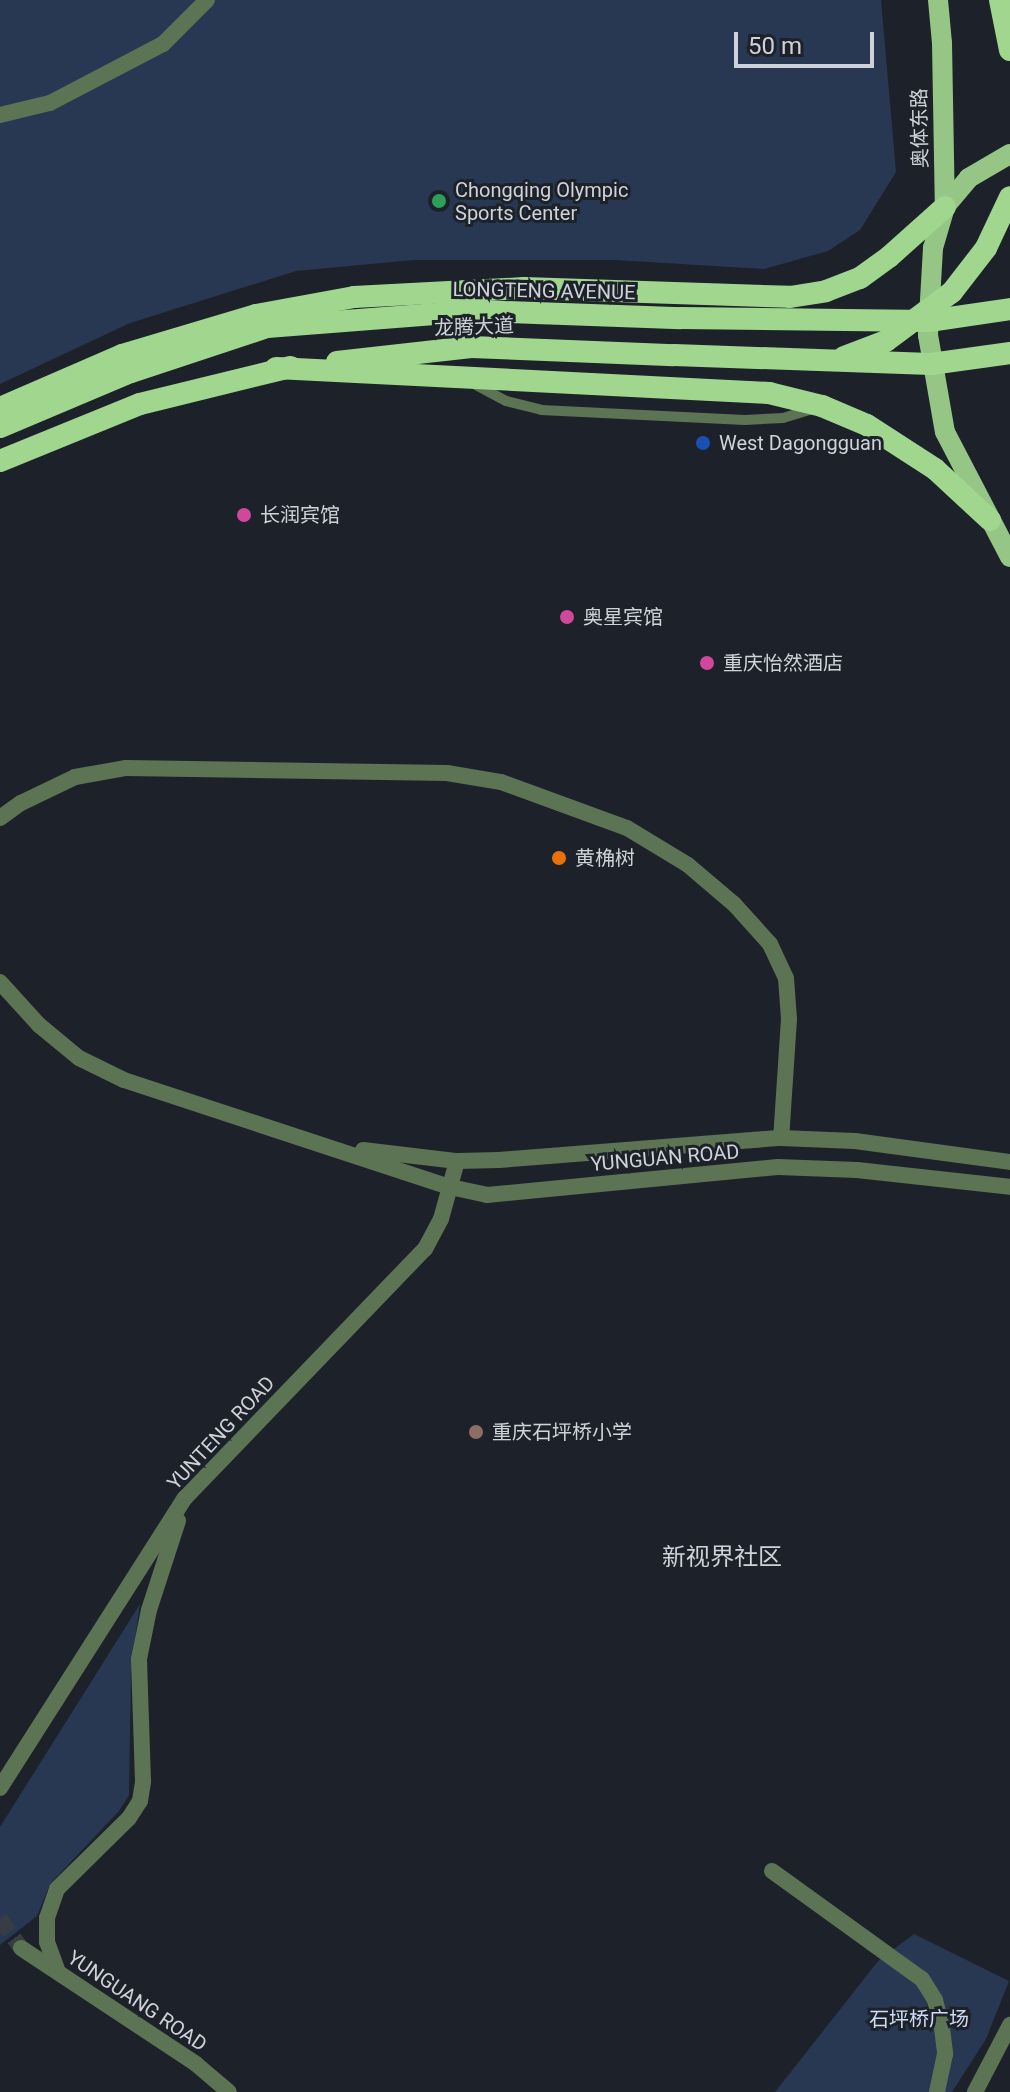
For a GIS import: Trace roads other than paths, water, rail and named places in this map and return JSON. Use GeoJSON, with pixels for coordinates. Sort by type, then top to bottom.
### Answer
{"type":"FeatureCollection","features":[{"type":"Feature","properties":{"kind":"highway"},"geometry":{"type":"LineString","coordinates":[[1000,0],[1010,50]]}},
{"type":"Feature","properties":{"kind":"highway"},"geometry":{"type":"LineString","coordinates":[[836,361],[886,341],[952,292],[986,248],[1010,197]]}},
{"type":"Feature","properties":{"kind":"highway"},"geometry":{"type":"LineString","coordinates":[[0,408],[122,355],[256,315],[354,297],[524,288],[790,297],[826,291],[860,278],[889,257],[945,207]]}},
{"type":"Feature","properties":{"kind":"highway","name":"LONGTENG AVENUE"},"geometry":{"type":"LineString","coordinates":[[0,427],[11,419],[131,372],[267,327],[476,311],[681,318],[929,321],[1010,309]]}},
{"type":"Feature","properties":{"kind":"highway","name":"龙腾大道"},"geometry":{"type":"LineString","coordinates":[[276,368],[471,347],[836,361]]}},
{"type":"Feature","properties":{"kind":"highway"},"geometry":{"type":"LineString","coordinates":[[836,361],[931,364],[1010,353]]}},
{"type":"Feature","properties":{"kind":"highway"},"geometry":{"type":"LineString","coordinates":[[0,461],[140,404],[276,368],[769,393],[822,406],[867,425],[935,469],[990,520]]}},
{"type":"Feature","properties":{"kind":"main road","name":"奥体东路"},"geometry":{"type":"LineString","coordinates":[[938,0],[942,43],[945,207]]}},
{"type":"Feature","properties":{"kind":"main road"},"geometry":{"type":"LineString","coordinates":[[1010,154],[969,178],[945,207],[933,248],[928,335],[945,432],[1010,557]]}},
{"type":"Feature","properties":{"kind":"main road"},"geometry":{"type":"LineString","coordinates":[[990,520],[1010,535]]}},
{"type":"Feature","properties":{"kind":"street"},"geometry":{"type":"LineString","coordinates":[[0,115],[50,103],[163,44],[207,0]]}},
{"type":"Feature","properties":{"kind":"street"},"geometry":{"type":"LineString","coordinates":[[0,818],[21,803],[75,777],[126,768],[447,773],[501,782],[627,828],[688,865],[734,904],[770,944],[786,978],[789,1019],[781,1138]]}},
{"type":"Feature","properties":{"kind":"street","name":"YUNGUAN ROAD"},"geometry":{"type":"LineString","coordinates":[[0,982],[39,1025],[79,1058],[124,1080],[450,1187],[487,1195],[778,1167],[857,1170],[1010,1187]]}},
{"type":"Feature","properties":{"kind":"street","name":"YUNGUAN ROAD"},"geometry":{"type":"LineString","coordinates":[[330,1146],[457,1161],[781,1138],[855,1141],[1010,1162]]}},
{"type":"Feature","properties":{"kind":"street","name":"YUNTENG ROAD"},"geometry":{"type":"LineString","coordinates":[[0,1788],[185,1498],[425,1249],[441,1219],[457,1161]]}},
{"type":"Feature","properties":{"kind":"street"},"geometry":{"type":"LineString","coordinates":[[58,1972],[47,1942],[47,1918],[57,1889],[129,1818],[140,1801],[143,1781],[139,1659],[149,1610],[185,1498]]}},
{"type":"Feature","properties":{"kind":"street"},"geometry":{"type":"LineString","coordinates":[[772,1871],[922,1979],[935,2000],[942,2028],[945,2054],[937,2092]]}},
{"type":"Feature","properties":{"kind":"street","name":"YUNGUANG ROAD"},"geometry":{"type":"LineString","coordinates":[[21,1948],[196,2064],[229,2092]]}},
{"type":"Feature","properties":{"kind":"street"},"geometry":{"type":"LineString","coordinates":[[975,2092],[1010,2025]]}},
{"type":"Feature","properties":{"kind":"tunnel"},"geometry":{"type":"LineString","coordinates":[[0,1919],[21,1948]]}},
{"type":"Feature","properties":{"kind":"place","name":"Chongqing Olympic Sports Center"},"geometry":{"type":"Point","coordinates":[439,201]}},
{"type":"Feature","properties":{"kind":"place","name":"West Dagongguan"},"geometry":{"type":"Point","coordinates":[703,443]}},
{"type":"Feature","properties":{"kind":"place","name":"长润宾馆"},"geometry":{"type":"Point","coordinates":[244,515]}},
{"type":"Feature","properties":{"kind":"place","name":"奥星宾馆"},"geometry":{"type":"Point","coordinates":[567,617]}},
{"type":"Feature","properties":{"kind":"place","name":"重庆怡然酒店"},"geometry":{"type":"Point","coordinates":[707,663]}},
{"type":"Feature","properties":{"kind":"place","name":"黄桷树"},"geometry":{"type":"Point","coordinates":[559,858]}},
{"type":"Feature","properties":{"kind":"place","name":"重庆石坪桥小学"},"geometry":{"type":"Point","coordinates":[476,1432]}},
{"type":"Feature","properties":{"kind":"district","name":"新视界社区"},"geometry":{"type":"Point","coordinates":[722,1558]}},
{"type":"Feature","properties":{"kind":"park label","name":"石坪桥广场"},"geometry":{"type":"Point","coordinates":[919,2019]}}]}
